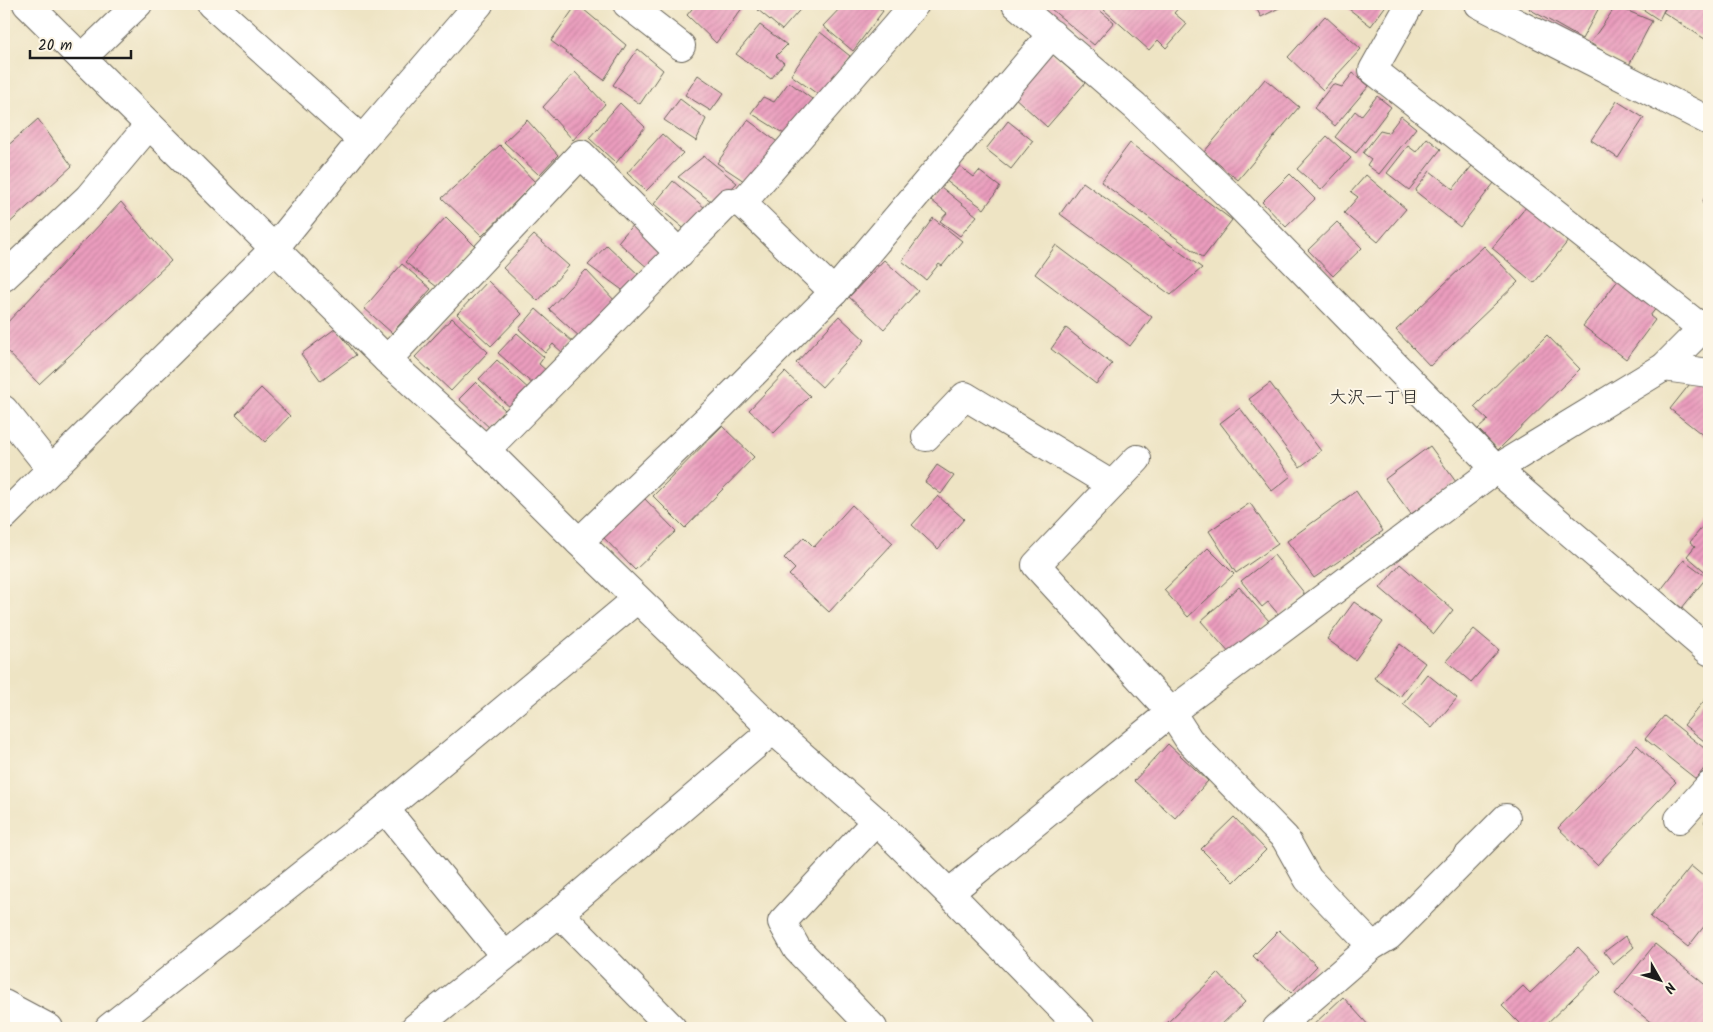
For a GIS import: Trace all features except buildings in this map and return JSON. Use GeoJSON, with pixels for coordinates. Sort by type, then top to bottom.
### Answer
{"type":"FeatureCollection","features":[{"type":"Feature","properties":{"kind":"street"},"geometry":{"type":"LineString","coordinates":[[27,4],[273,250],[387,360],[486,450],[578,542],[773,730],[876,821],[949,893],[1069,1024]]}},
{"type":"Feature","properties":{"kind":"street"},"geometry":{"type":"LineString","coordinates":[[82,58],[138,4]]}},
{"type":"Feature","properties":{"kind":"street"},"geometry":{"type":"LineString","coordinates":[[210,4],[362,140]]}},
{"type":"Feature","properties":{"kind":"street"},"geometry":{"type":"LineString","coordinates":[[4,516],[273,250],[362,140],[479,4]]}},
{"type":"Feature","properties":{"kind":"street"},"geometry":{"type":"LineString","coordinates":[[627,4],[680,46]]}},
{"type":"Feature","properties":{"kind":"street"},"geometry":{"type":"LineString","coordinates":[[742,203],[914,4]]}},
{"type":"Feature","properties":{"kind":"street"},"geometry":{"type":"LineString","coordinates":[[1016,4],[1135,106],[1236,202],[1496,469],[1709,651]]}},
{"type":"Feature","properties":{"kind":"street"},"geometry":{"type":"LineString","coordinates":[[949,893],[1171,712],[1496,469],[1664,366],[1706,325],[1374,70],[1410,4]]}},
{"type":"Feature","properties":{"kind":"street"},"geometry":{"type":"LineString","coordinates":[[1479,4],[1709,121]]}},
{"type":"Feature","properties":{"kind":"street"},"geometry":{"type":"LineString","coordinates":[[578,542],[713,414],[834,292],[1052,34]]}},
{"type":"Feature","properties":{"kind":"street"},"geometry":{"type":"LineString","coordinates":[[4,277],[88,198],[149,125]]}},
{"type":"Feature","properties":{"kind":"street"},"geometry":{"type":"LineString","coordinates":[[387,360],[581,154],[680,254]]}},
{"type":"Feature","properties":{"kind":"street"},"geometry":{"type":"LineString","coordinates":[[486,450],[729,202],[742,203],[834,292]]}},
{"type":"Feature","properties":{"kind":"street"},"geometry":{"type":"LineString","coordinates":[[1664,366],[1709,373]]}},
{"type":"Feature","properties":{"kind":"street"},"geometry":{"type":"LineString","coordinates":[[926,437],[965,396],[1112,485]]}},
{"type":"Feature","properties":{"kind":"street"},"geometry":{"type":"LineString","coordinates":[[4,410],[51,469]]}},
{"type":"Feature","properties":{"kind":"street"},"geometry":{"type":"LineString","coordinates":[[1137,458],[1036,565],[1171,712],[1189,740],[1285,838],[1308,878],[1372,946]]}},
{"type":"Feature","properties":{"kind":"street"},"geometry":{"type":"LineString","coordinates":[[109,1028],[385,809],[637,599]]}},
{"type":"Feature","properties":{"kind":"street"},"geometry":{"type":"LineString","coordinates":[[415,1028],[504,955],[559,913],[773,730]]}},
{"type":"Feature","properties":{"kind":"street"},"geometry":{"type":"LineString","coordinates":[[1679,819],[1709,786]]}},
{"type":"Feature","properties":{"kind":"street"},"geometry":{"type":"LineString","coordinates":[[385,809],[504,955]]}},
{"type":"Feature","properties":{"kind":"street"},"geometry":{"type":"LineString","coordinates":[[1277,1028],[1372,946],[1389,936],[1506,818]]}},
{"type":"Feature","properties":{"kind":"street"},"geometry":{"type":"LineString","coordinates":[[874,1028],[797,949],[782,922],[876,821]]}},
{"type":"Feature","properties":{"kind":"street"},"geometry":{"type":"LineString","coordinates":[[559,913],[672,1028]]}},
{"type":"Feature","properties":{"kind":"street"},"geometry":{"type":"LineString","coordinates":[[4,1004],[49,1028]]}},
{"type":"Feature","properties":{"kind":"district","name":"大沢一丁目"},"geometry":{"type":"Point","coordinates":[1374,398]}}]}
